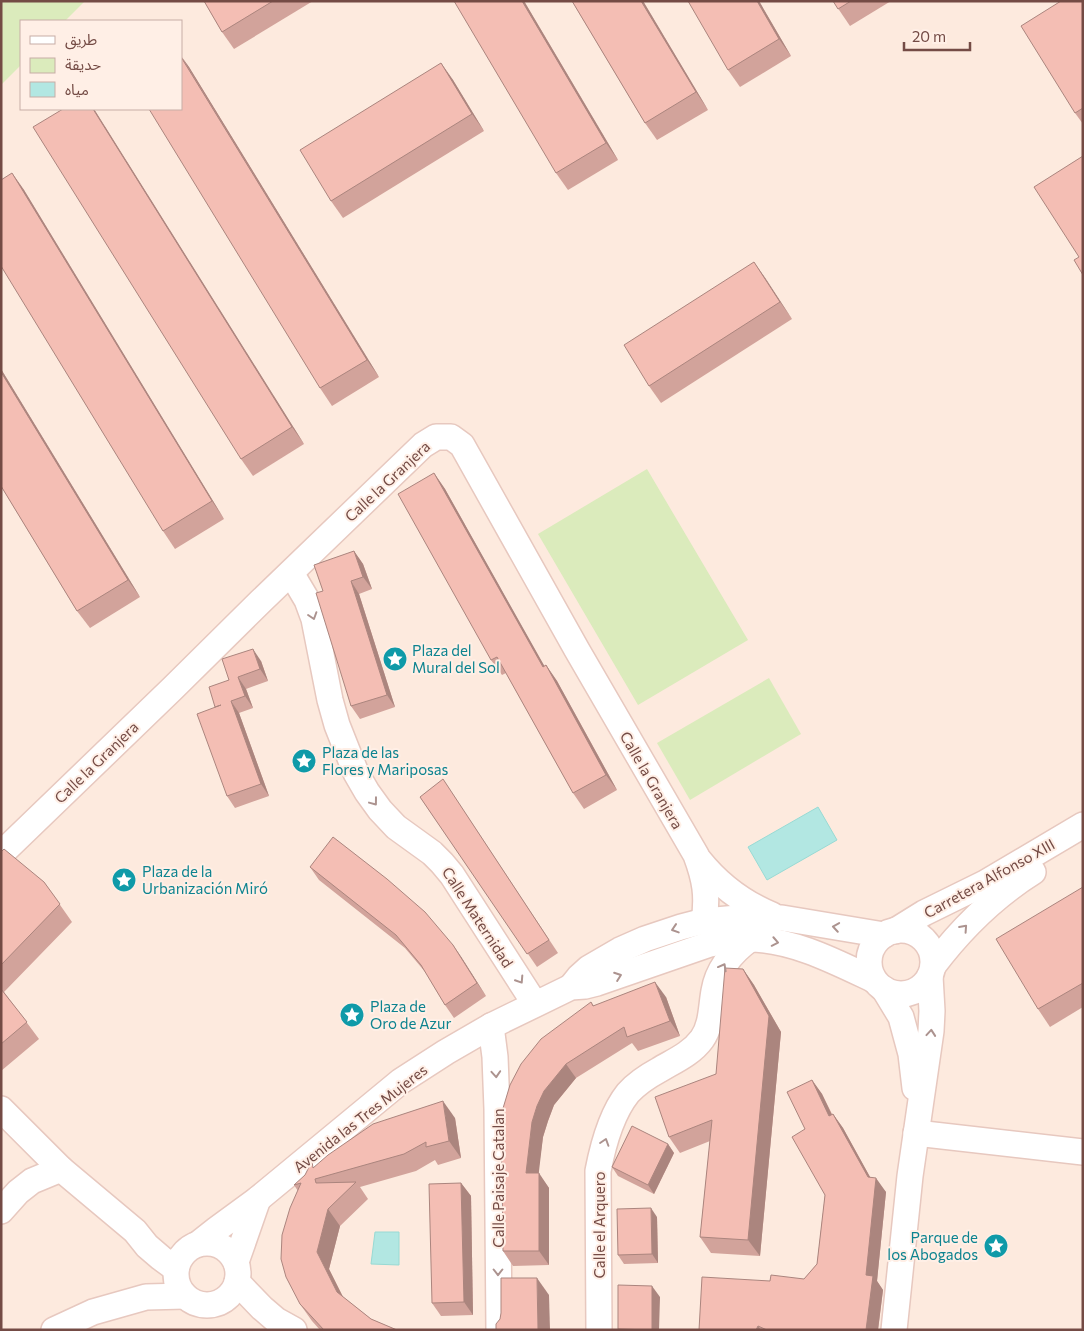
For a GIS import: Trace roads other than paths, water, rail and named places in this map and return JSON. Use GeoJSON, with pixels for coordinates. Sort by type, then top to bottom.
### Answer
{"type":"FeatureCollection","features":[{"type":"Feature","properties":{"kind":"street","name":"Calle la Granjera"},"geometry":{"type":"LineString","coordinates":[[1,854],[423,445],[436,437],[451,437],[462,444],[577,650],[696,855],[709,872],[742,900],[782,918]]}},
{"type":"Feature","properties":{"kind":"street","name":"Calle Maternidad"},"geometry":{"type":"LineString","coordinates":[[290,573],[307,600],[314,618],[330,700],[337,725],[356,773],[380,810],[396,827],[432,853],[452,875],[535,1004]]}},
{"type":"Feature","properties":{"kind":"street","name":"Carretera Alfonso XIII"},"geometry":{"type":"LineString","coordinates":[[889,933],[924,913],[985,883],[1083,825]]}},
{"type":"Feature","properties":{"kind":"street","name":"Carretera Alfonso XIII"},"geometry":{"type":"LineString","coordinates":[[932,971],[950,944],[997,897],[1030,874],[1083,842]]}},
{"type":"Feature","properties":{"kind":"street","name":"Calle la Granjera"},"geometry":{"type":"LineString","coordinates":[[696,855],[705,887],[704,921]]}},
{"type":"Feature","properties":{"kind":"street","name":"Avenida las Tres Mujeres"},"geometry":{"type":"LineString","coordinates":[[571,987],[589,968],[620,950],[645,939],[704,921],[738,918],[782,918],[889,933]]}},
{"type":"Feature","properties":{"kind":"street"},"geometry":{"type":"LineString","coordinates":[[894,1330],[917,1124],[931,1031],[932,1011],[933,957],[928,945],[919,936],[908,931],[889,933],[874,944],[869,956],[869,968],[901,1017],[911,1054],[917,1124]]}},
{"type":"Feature","properties":{"kind":"street","name":"Avenida las Tres Mujeres"},"geometry":{"type":"LineString","coordinates":[[196,1246],[258,1199],[401,1081],[491,1026],[571,987],[597,983],[710,944],[729,940],[750,939],[782,944],[816,954],[840,964],[879,985]]}},
{"type":"Feature","properties":{"kind":"street","name":"Calle el Arquero"},"geometry":{"type":"LineString","coordinates":[[599,1330],[598,1171],[609,1129],[628,1093],[643,1080],[693,1050],[703,1038],[709,1025],[714,990],[719,974],[726,960],[737,948],[750,939]]}},
{"type":"Feature","properties":{"kind":"street"},"geometry":{"type":"LineString","coordinates":[[879,985],[894,994],[904,994],[915,991],[924,985],[932,971]]}},
{"type":"Feature","properties":{"kind":"street","name":"Calle Paisaje Catalan"},"geometry":{"type":"LineString","coordinates":[[491,1026],[498,1109],[499,1330]]}},
{"type":"Feature","properties":{"kind":"street"},"geometry":{"type":"LineString","coordinates":[[1,1109],[61,1169],[135,1231],[147,1246],[161,1258],[196,1304],[205,1306],[221,1302],[234,1280],[258,1199]]}},
{"type":"Feature","properties":{"kind":"street"},"geometry":{"type":"LineString","coordinates":[[917,1124],[1083,1152]]}},
{"type":"Feature","properties":{"kind":"street"},"geometry":{"type":"LineString","coordinates":[[1,1211],[18,1192],[32,1182],[61,1169]]}},
{"type":"Feature","properties":{"kind":"street"},"geometry":{"type":"LineString","coordinates":[[135,1231],[166,1242],[196,1246],[209,1243],[220,1246],[229,1252],[234,1280],[262,1308],[285,1325]]}},
{"type":"Feature","properties":{"kind":"street"},"geometry":{"type":"LineString","coordinates":[[179,1280],[182,1256],[196,1246]]}},
{"type":"Feature","properties":{"kind":"street"},"geometry":{"type":"LineString","coordinates":[[54,1330],[93,1312],[146,1298],[179,1280]]}},
{"type":"Feature","properties":{"kind":"water"},"geometry":{"type":"Polygon","coordinates":[[[818,807],[837,840],[767,880],[748,847],[818,807]]]}},
{"type":"Feature","properties":{"kind":"water"},"geometry":{"type":"Polygon","coordinates":[[[375,1232],[399,1232],[399,1265],[371,1264],[375,1232]]]}},
{"type":"Feature","properties":{"kind":"place","name":"Plaza del Mural del Sol"},"geometry":{"type":"Point","coordinates":[395,659]}},
{"type":"Feature","properties":{"kind":"place","name":"Plaza de las Flores y Mariposas"},"geometry":{"type":"Point","coordinates":[304,761]}},
{"type":"Feature","properties":{"kind":"place","name":"Plaza de la Urbanización Miró"},"geometry":{"type":"Point","coordinates":[124,880]}},
{"type":"Feature","properties":{"kind":"place","name":"Plaza de Oro de Azur"},"geometry":{"type":"Point","coordinates":[352,1015]}},
{"type":"Feature","properties":{"kind":"place","name":"Parque de los Abogados"},"geometry":{"type":"Point","coordinates":[996,1246]}}]}
